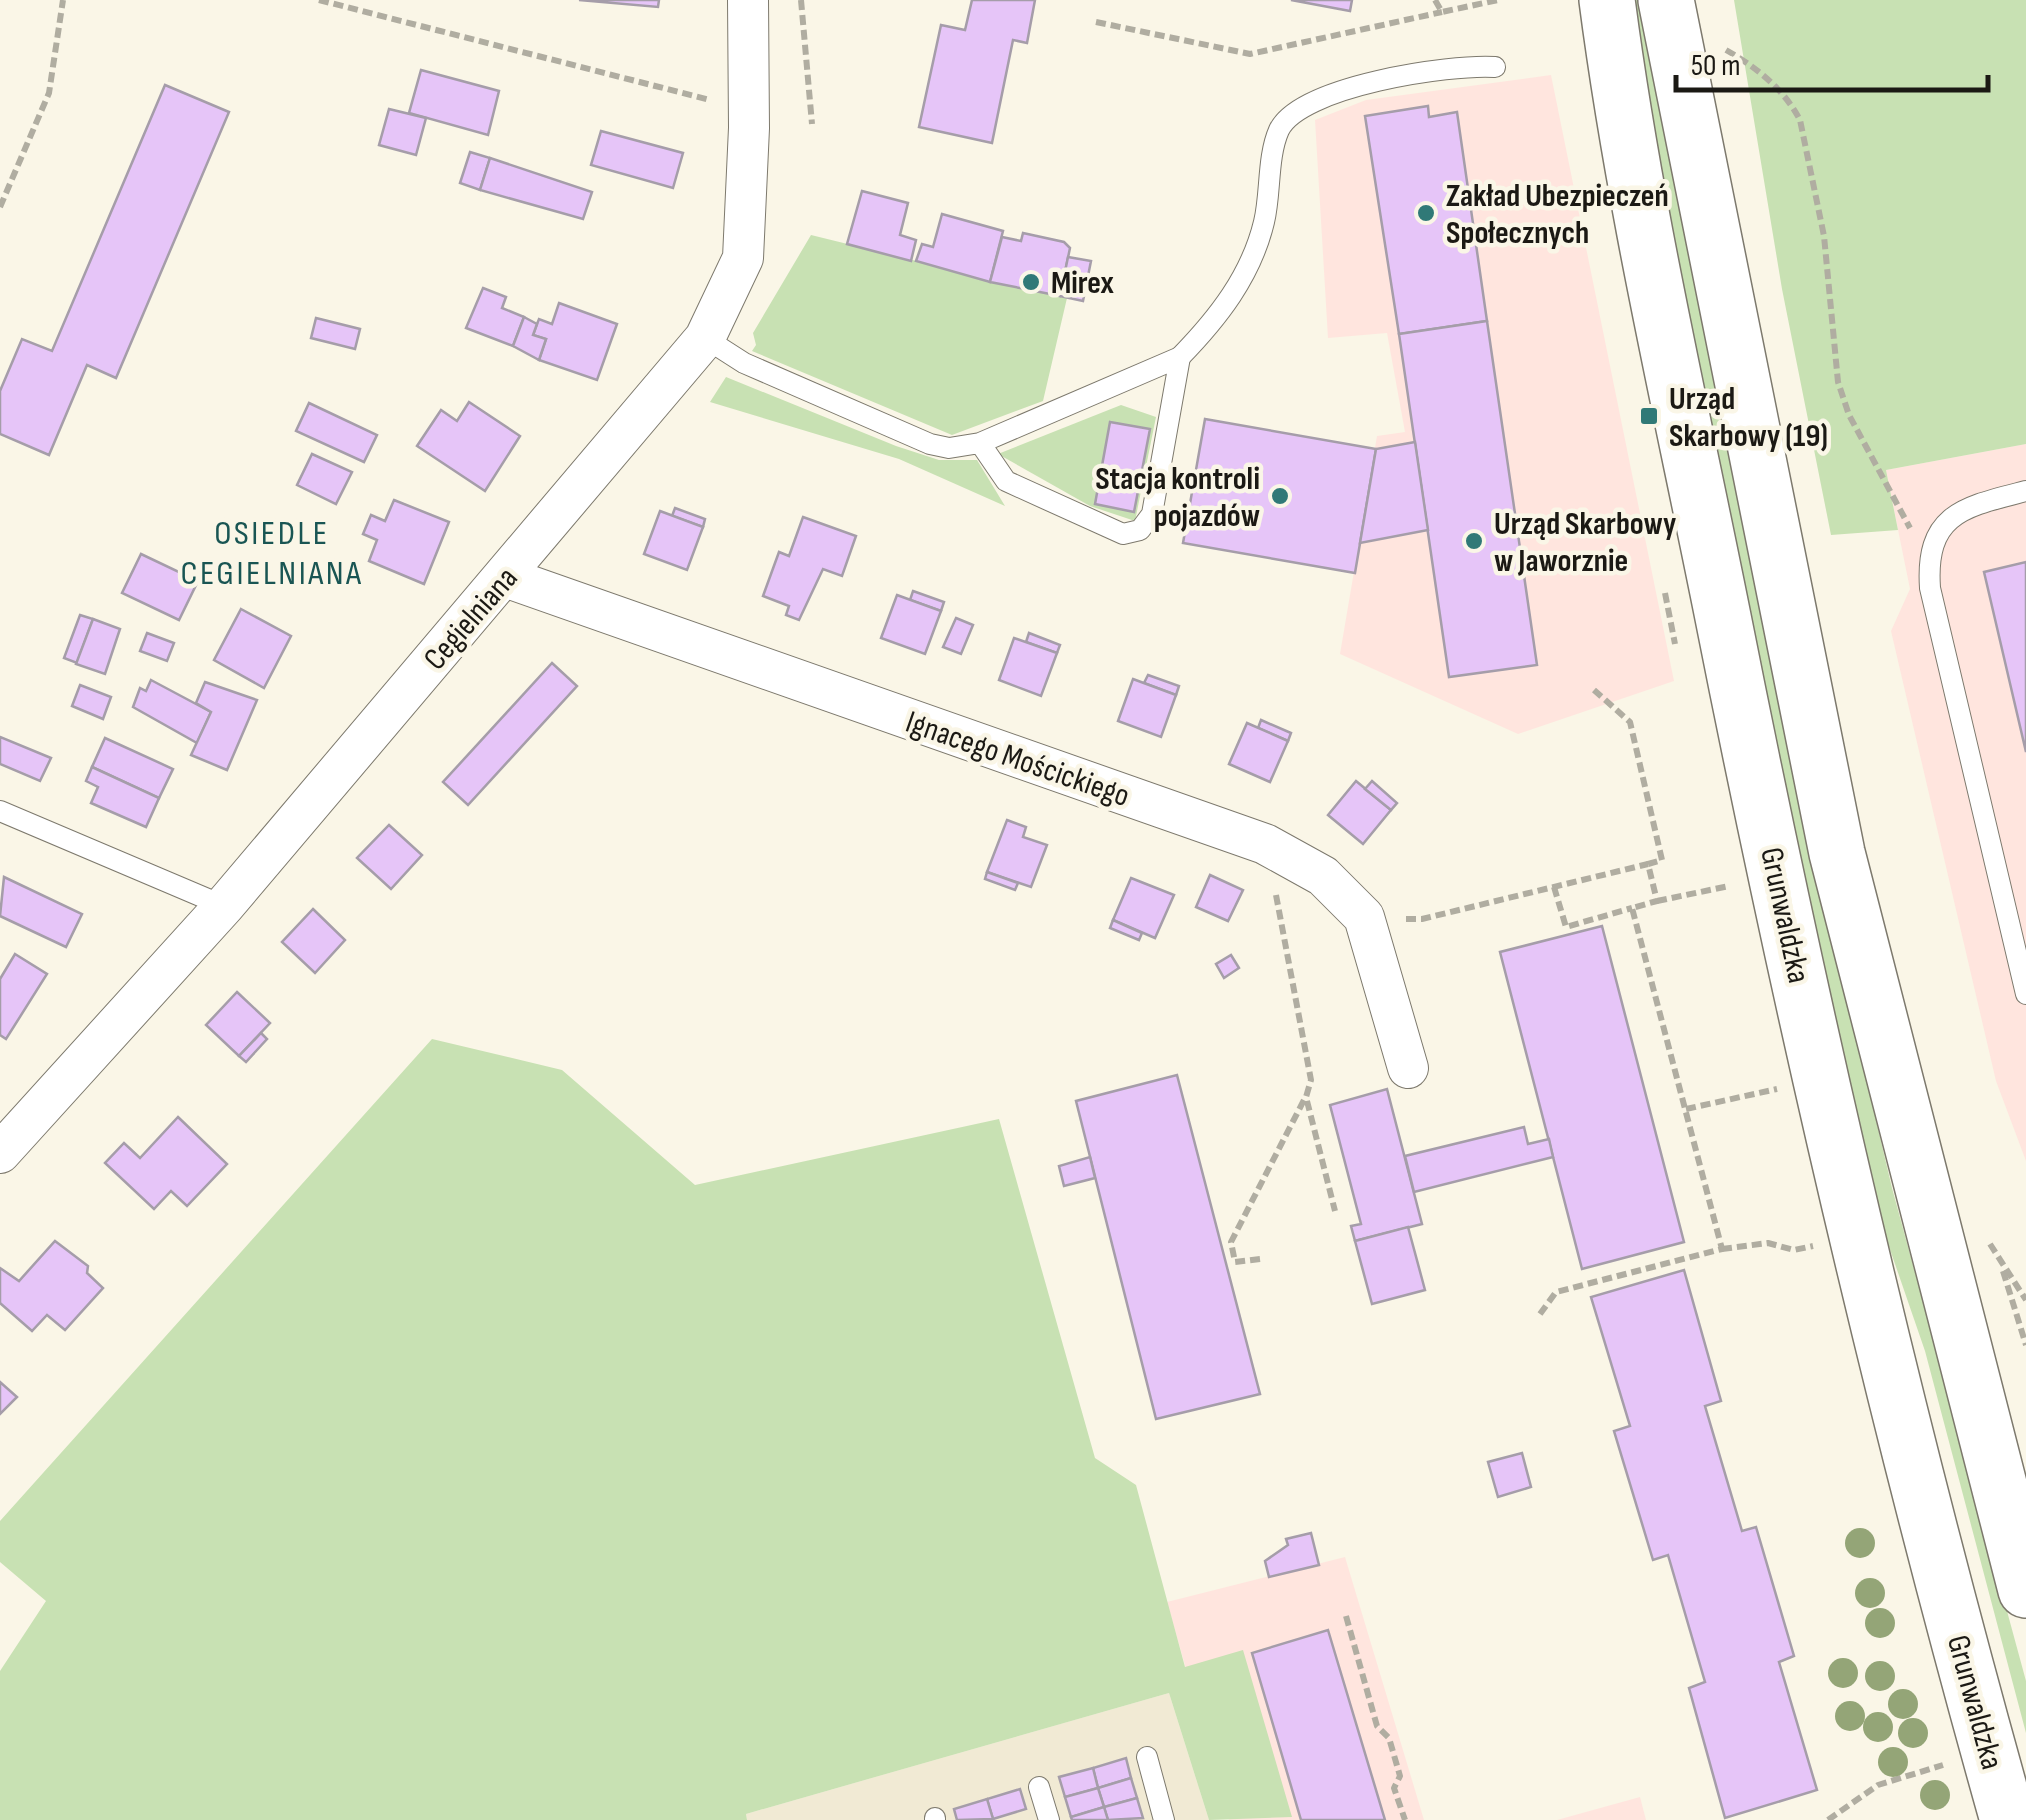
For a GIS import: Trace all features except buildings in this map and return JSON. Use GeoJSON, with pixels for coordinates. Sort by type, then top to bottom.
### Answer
{"type":"FeatureCollection","features":[{"type":"Feature","properties":{"kind":"main road","name":"Grunwaldzka"},"geometry":{"type":"LineString","coordinates":[[1606,0],[1661,314],[1790,937],[1873,1304],[2008,1820]]}},
{"type":"Feature","properties":{"kind":"main road","name":"Grunwaldzka"},"geometry":{"type":"LineString","coordinates":[[1666,0],[1841,870],[2026,1590]]}},
{"type":"Feature","properties":{"kind":"street","name":"Cegielniana"},"geometry":{"type":"LineString","coordinates":[[0,1153],[224,906],[705,338],[743,258],[749,110],[748,0]]}},
{"type":"Feature","properties":{"kind":"street","name":"Ignacego Mościckiego"},"geometry":{"type":"LineString","coordinates":[[506,577],[1247,838],[1323,876],[1364,917],[1408,1068]]}},
{"type":"Feature","properties":{"kind":"lane"},"geometry":{"type":"LineString","coordinates":[[705,338],[744,363],[908,436],[949,448],[980,443],[1180,357],[1213,324],[1248,270],[1264,222],[1278,132],[1292,112],[1326,97],[1403,77],[1462,65],[1495,67]]}},
{"type":"Feature","properties":{"kind":"lane"},"geometry":{"type":"LineString","coordinates":[[980,443],[1006,481],[1123,534],[1140,530],[1152,514],[1180,357]]}},
{"type":"Feature","properties":{"kind":"lane"},"geometry":{"type":"LineString","coordinates":[[2026,491],[1954,514],[1937,531],[1928,562],[1930,588],[2026,994]]}},
{"type":"Feature","properties":{"kind":"lane"},"geometry":{"type":"LineString","coordinates":[[0,811],[224,906]]}},
{"type":"Feature","properties":{"kind":"lane"},"geometry":{"type":"LineString","coordinates":[[1148,1757],[1164,1820]]}},
{"type":"Feature","properties":{"kind":"lane"},"geometry":{"type":"LineString","coordinates":[[1039,1787],[1050,1820]]}},
{"type":"Feature","properties":{"kind":"path"},"geometry":{"type":"LineString","coordinates":[[0,207],[49,93],[63,0]]}},
{"type":"Feature","properties":{"kind":"path"},"geometry":{"type":"LineString","coordinates":[[318,0],[749,110]]}},
{"type":"Feature","properties":{"kind":"path"},"geometry":{"type":"LineString","coordinates":[[802,0],[812,124]]}},
{"type":"Feature","properties":{"kind":"path"},"geometry":{"type":"LineString","coordinates":[[1436,0],[1442,12]]}},
{"type":"Feature","properties":{"kind":"path"},"geometry":{"type":"LineString","coordinates":[[1096,22],[1250,54],[1498,0]]}},
{"type":"Feature","properties":{"kind":"path"},"geometry":{"type":"LineString","coordinates":[[1720,46],[1754,65],[1792,104],[1800,120],[1824,236],[1838,382],[1849,415],[1928,562]]}},
{"type":"Feature","properties":{"kind":"path"},"geometry":{"type":"LineString","coordinates":[[1422,919],[1662,860],[1630,722],[1594,690]]}},
{"type":"Feature","properties":{"kind":"path"},"geometry":{"type":"LineString","coordinates":[[1648,864],[1656,901]]}},
{"type":"Feature","properties":{"kind":"path"},"geometry":{"type":"LineString","coordinates":[[1260,1260],[1236,1262],[1231,1242],[1306,1097],[1311,1080],[1274,884]]}},
{"type":"Feature","properties":{"kind":"path"},"geometry":{"type":"LineString","coordinates":[[1554,886],[1566,927],[1734,884]]}},
{"type":"Feature","properties":{"kind":"path"},"geometry":{"type":"LineString","coordinates":[[1632,908],[1722,1249]]}},
{"type":"Feature","properties":{"kind":"path"},"geometry":{"type":"LineString","coordinates":[[1686,1109],[1794,1084]]}},
{"type":"Feature","properties":{"kind":"path"},"geometry":{"type":"LineString","coordinates":[[1306,1097],[1335,1211]]}},
{"type":"Feature","properties":{"kind":"path"},"geometry":{"type":"LineString","coordinates":[[1540,1314],[1556,1292],[1722,1249],[1768,1243],[1794,1250],[1829,1242]]}},
{"type":"Feature","properties":{"kind":"path"},"geometry":{"type":"LineString","coordinates":[[2026,1300],[2001,1264],[2026,1346]]}},
{"type":"Feature","properties":{"kind":"path"},"geometry":{"type":"LineString","coordinates":[[1346,1616],[1377,1726],[1389,1738],[1400,1776],[1394,1788],[1404,1820]]}},
{"type":"Feature","properties":{"kind":"path"},"geometry":{"type":"LineString","coordinates":[[1828,1820],[1878,1784],[1960,1760]]}},
{"type":"Feature","properties":{"kind":"shaded area"},"geometry":{"type":"Polygon","coordinates":[[[1551,75],[1674,681],[1518,734],[1340,654],[1377,436],[1405,432],[1387,333],[1328,338],[1315,120],[1366,100],[1551,75]]]}},
{"type":"Feature","properties":{"kind":"shaded area"},"geometry":{"type":"Polygon","coordinates":[[[2026,444],[2026,1161],[1996,1081],[1891,631],[1910,589],[1886,470],[2026,444]]]}},
{"type":"Feature","properties":{"kind":"shaded area"},"geometry":{"type":"Polygon","coordinates":[[[1345,1557],[1424,1820],[1229,1820],[1167,1602],[1345,1557]]]}},
{"type":"Feature","properties":{"kind":"shaded area"},"geometry":{"type":"Polygon","coordinates":[[[1169,1693],[1209,1820],[747,1820],[746,1814],[1169,1693]]]}},
{"type":"Feature","properties":{"kind":"shaded area"},"geometry":{"type":"Polygon","coordinates":[[[1640,1797],[1646,1820],[1557,1820],[1640,1797]]]}},
{"type":"Feature","properties":{"kind":"green space"},"geometry":{"type":"Polygon","coordinates":[[[1629,0],[1643,0],[1829,920],[1892,1188],[2026,1681],[2026,1733],[1925,1351],[1884,1232],[1809,925],[1683,306],[1629,0]]]}},
{"type":"Feature","properties":{"kind":"green space"},"geometry":{"type":"Polygon","coordinates":[[[1734,0],[2026,0],[2026,444],[1886,470],[1898,530],[1831,535],[1782,289],[1734,0]]]}},
{"type":"Feature","properties":{"kind":"green space"},"geometry":{"type":"Polygon","coordinates":[[[811,235],[1067,298],[1043,401],[952,435],[752,351],[756,345],[753,333],[811,235]]]}},
{"type":"Feature","properties":{"kind":"green space"},"geometry":{"type":"Polygon","coordinates":[[[726,377],[896,446],[939,460],[977,460],[1005,506],[899,459],[710,402],[726,377]]]}},
{"type":"Feature","properties":{"kind":"green space"},"geometry":{"type":"Polygon","coordinates":[[[1121,405],[1156,417],[1135,521],[1090,506],[998,454],[1121,405]]]}},
{"type":"Feature","properties":{"kind":"green space"},"geometry":{"type":"Polygon","coordinates":[[[432,1039],[562,1070],[695,1185],[999,1119],[1095,1458],[1136,1485],[1185,1667],[1243,1650],[1292,1817],[1209,1820],[1169,1693],[746,1814],[747,1820],[0,1820],[0,1671],[46,1601],[0,1562],[0,1521],[432,1039]]]}},
{"type":"Feature","properties":{"kind":"place","name":"Zakład Ubezpieczeń Społecznych"},"geometry":{"type":"Point","coordinates":[1426,213]}},
{"type":"Feature","properties":{"kind":"place","name":"Mirex"},"geometry":{"type":"Point","coordinates":[1031,282]}},
{"type":"Feature","properties":{"kind":"place","name":"Urząd Skarbowy (19)"},"geometry":{"type":"Point","coordinates":[1649,416]}},
{"type":"Feature","properties":{"kind":"place","name":"Stacja kontroli pojazdów"},"geometry":{"type":"Point","coordinates":[1280,496]}},
{"type":"Feature","properties":{"kind":"place","name":"Urząd Skarbowy w Jaworznie"},"geometry":{"type":"Point","coordinates":[1474,541]}},
{"type":"Feature","properties":{"kind":"district","name":"OSIEDLE CEGIELNIANA"},"geometry":{"type":"Point","coordinates":[272,552]}}]}
